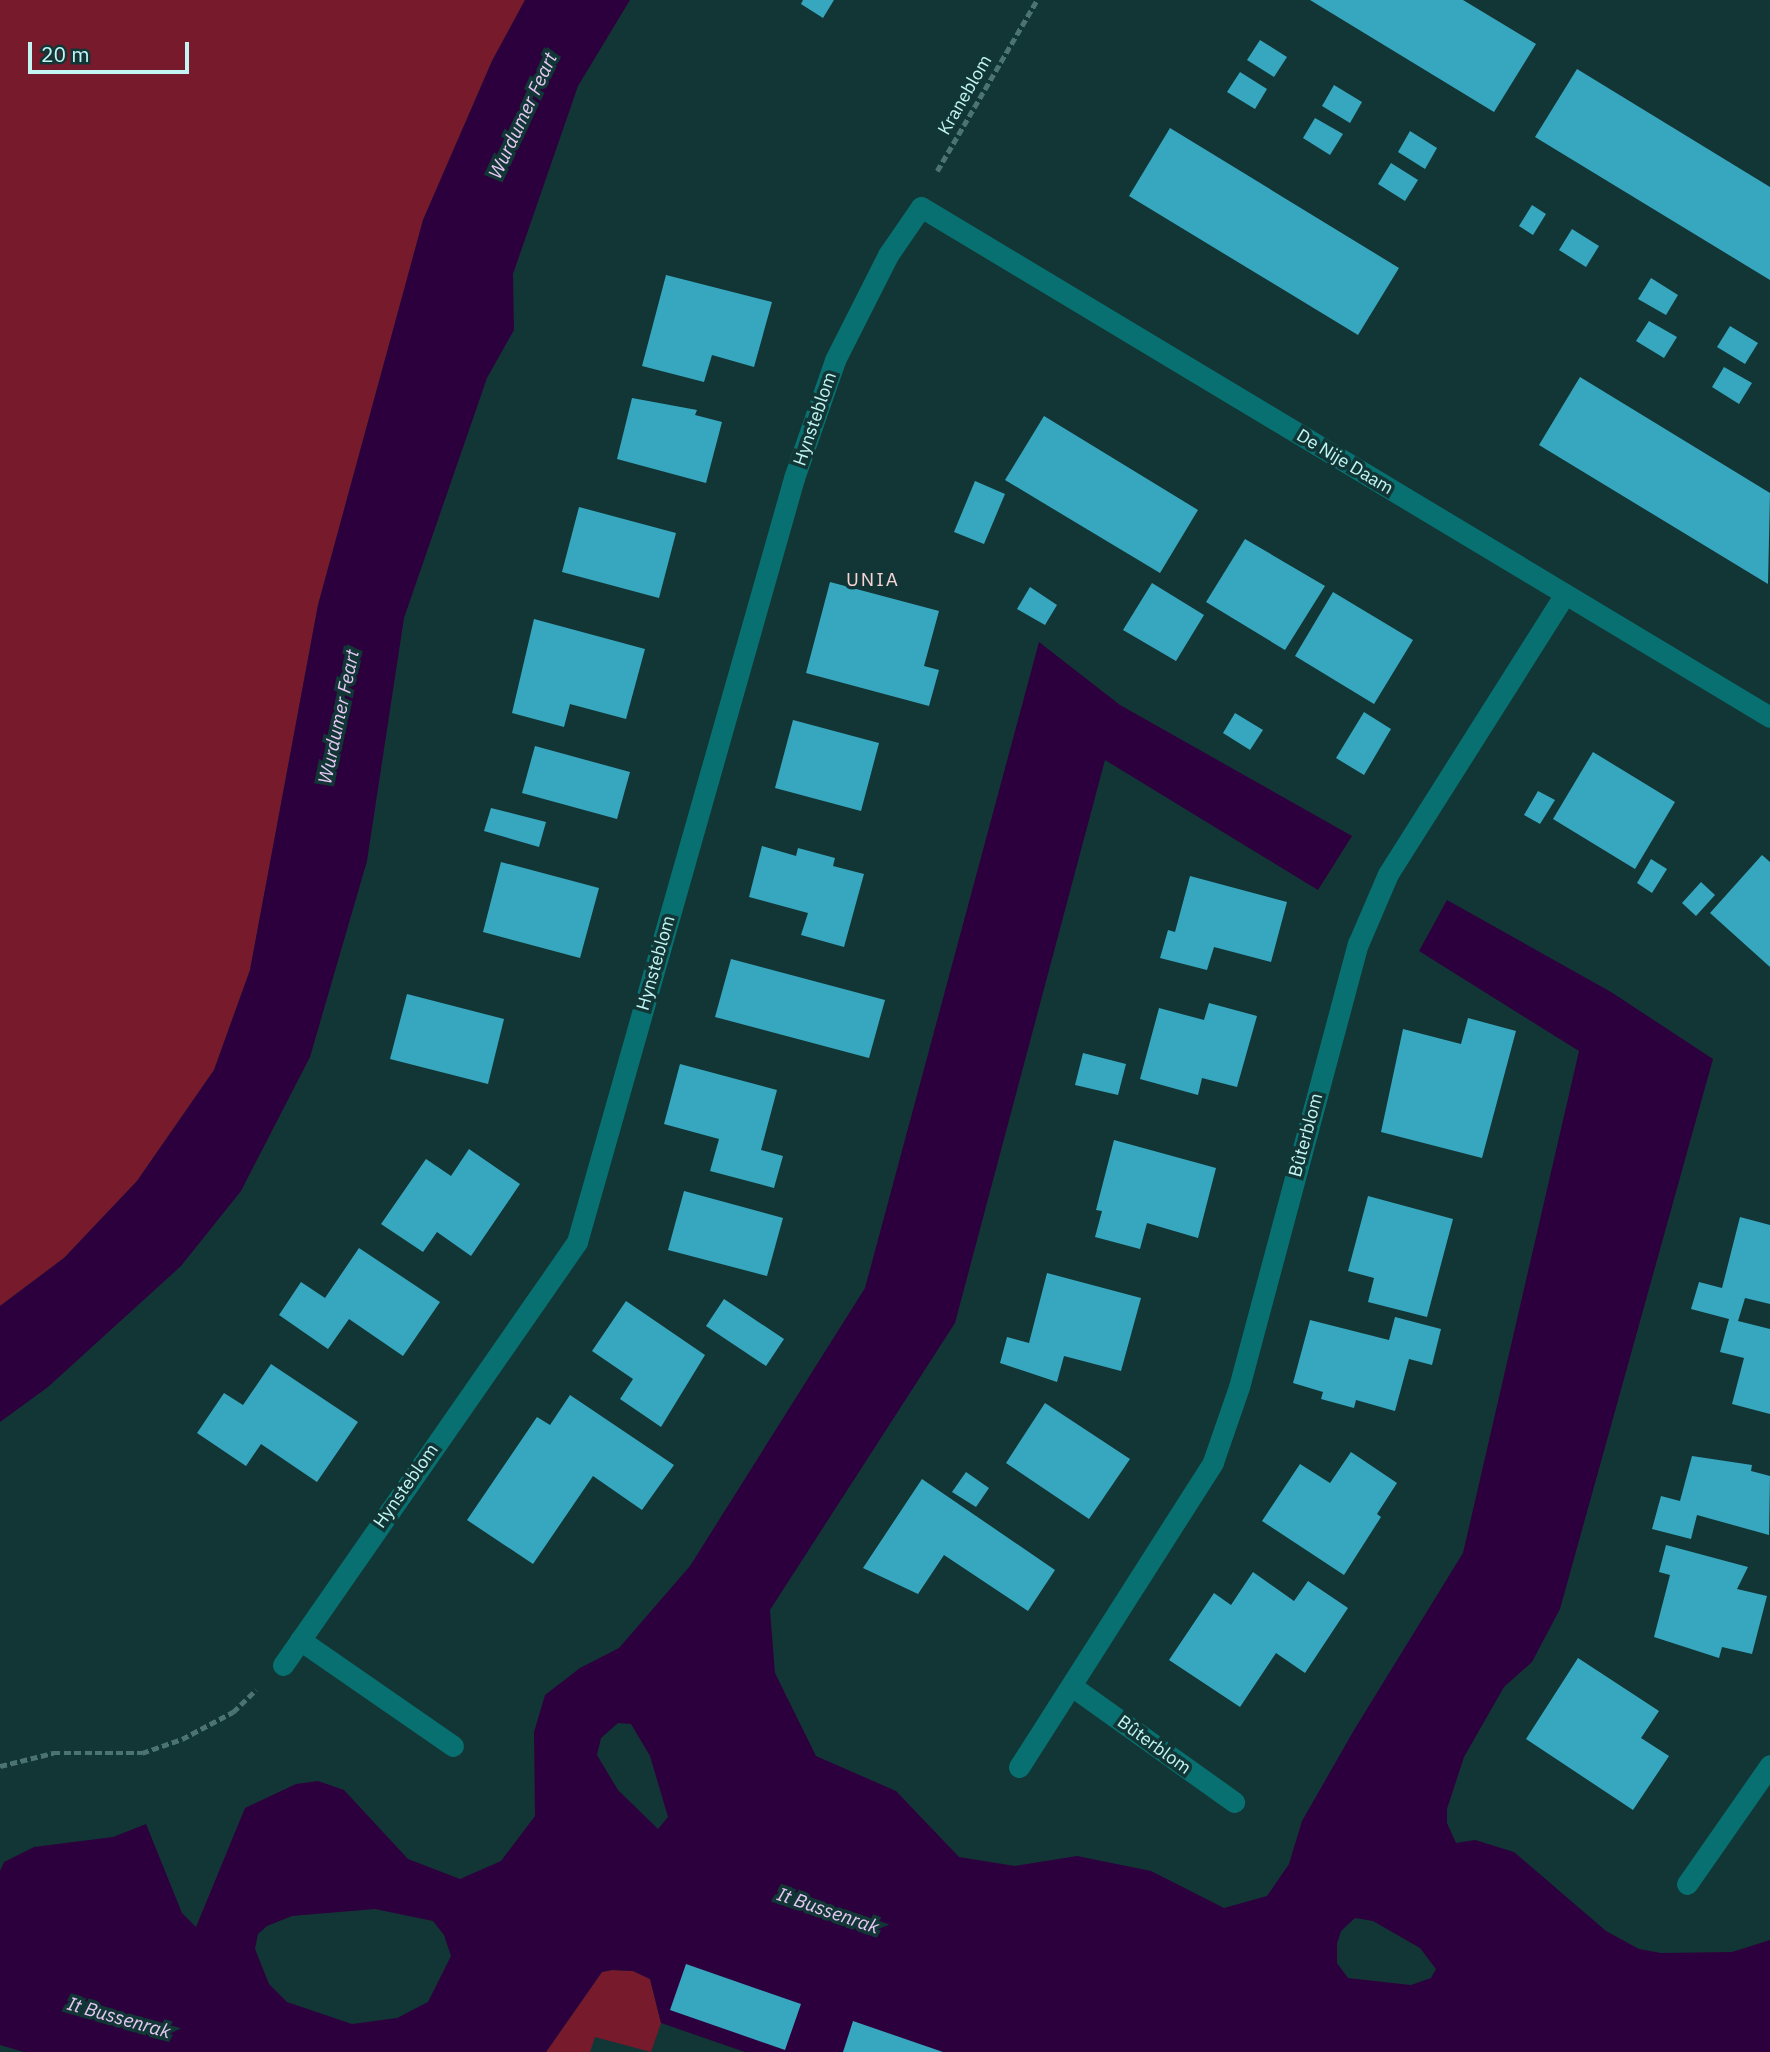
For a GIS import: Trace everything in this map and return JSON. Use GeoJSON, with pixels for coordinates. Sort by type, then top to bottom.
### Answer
{"type":"FeatureCollection","features":[{"type":"Feature","properties":{"kind":"street","name":"De Nije Daam"},"geometry":{"type":"LineString","coordinates":[[921,207],[1770,717]]}},
{"type":"Feature","properties":{"kind":"street","name":"Hynsteblom"},"geometry":{"type":"LineString","coordinates":[[283,1665],[577,1242],[794,478],[835,360],[888,255],[921,207]]}},
{"type":"Feature","properties":{"kind":"street","name":"Bûterblom"},"geometry":{"type":"LineString","coordinates":[[1018,1767],[1073,1687],[1213,1462],[1239,1388],[1358,944],[1388,874],[1565,594]]}},
{"type":"Feature","properties":{"kind":"street"},"geometry":{"type":"LineString","coordinates":[[300,1640],[453,1746]]}},
{"type":"Feature","properties":{"kind":"street","name":"Bûterblom"},"geometry":{"type":"LineString","coordinates":[[1073,1687],[1234,1802]]}},
{"type":"Feature","properties":{"kind":"street"},"geometry":{"type":"LineString","coordinates":[[1688,1884],[1764,1789],[1770,1765]]}},
{"type":"Feature","properties":{"kind":"path","name":"Kraneblom"},"geometry":{"type":"LineString","coordinates":[[921,207],[938,168],[1037,0]]}},
{"type":"Feature","properties":{"kind":"path"},"geometry":{"type":"LineString","coordinates":[[0,1766],[53,1753],[142,1753],[182,1739],[233,1712],[283,1665]]}},
{"type":"Feature","properties":{"kind":"shaded area"},"geometry":{"type":"Polygon","coordinates":[[[0,0],[525,0],[492,61],[423,220],[318,605],[250,970],[214,1070],[137,1181],[64,1258],[0,1306],[0,0]]]}},
{"type":"Feature","properties":{"kind":"shaded area"},"geometry":{"type":"Polygon","coordinates":[[[633,1971],[650,1979],[661,2023],[651,2052],[595,2037],[590,2052],[546,2052],[602,1972],[633,1971]]]}},
{"type":"Feature","properties":{"kind":"water","name":"Wurdumer Feart"},"geometry":{"type":"Polygon","coordinates":[[[525,0],[630,0],[578,86],[513,274],[514,330],[487,378],[404,618],[367,861],[310,1057],[241,1191],[181,1266],[48,1387],[0,1422],[0,1306],[64,1258],[137,1181],[214,1070],[250,970],[318,605],[423,220],[492,61],[525,0]]]}},
{"type":"Feature","properties":{"kind":"water","name":"It Bussenrak"},"geometry":{"type":"Polygon","coordinates":[[[1039,642],[1120,705],[1352,836],[1318,890],[1105,760],[955,1323],[770,1610],[775,1673],[816,1756],[896,1791],[959,1857],[1015,1866],[1077,1856],[1151,1871],[1224,1908],[1267,1896],[1289,1864],[1302,1821],[1354,1730],[1463,1553],[1579,1051],[1419,951],[1447,900],[1611,992],[1713,1059],[1560,1609],[1532,1662],[1504,1687],[1464,1757],[1447,1809],[1447,1823],[1456,1843],[1475,1840],[1514,1852],[1606,1931],[1639,1949],[1661,1953],[1732,1952],[1770,1940],[1770,2052],[745,2052],[661,2023],[650,1979],[633,1971],[612,1970],[602,1972],[546,2052],[24,2052],[0,2045],[0,1871],[4,1862],[34,1847],[113,1837],[146,1824],[182,1913],[196,1927],[245,1808],[296,1784],[318,1781],[344,1790],[408,1859],[460,1879],[501,1861],[535,1816],[534,1732],[545,1695],[580,1668],[619,1648],[690,1566],[865,1288],[1039,642]],[[618,1723],[601,1738],[597,1755],[618,1790],[658,1829],[668,1817],[650,1756],[631,1724],[618,1723]],[[375,1909],[292,1916],[267,1926],[258,1934],[255,1949],[269,1984],[287,2002],[352,2024],[397,2018],[428,2002],[451,1956],[444,1935],[433,1921],[375,1909]],[[1355,1918],[1341,1931],[1337,1944],[1337,1963],[1348,1978],[1411,1985],[1431,1978],[1436,1969],[1420,1948],[1373,1921],[1355,1918]]]}},
{"type":"Feature","properties":{"kind":"building"},"geometry":{"type":"Polygon","coordinates":[[[803,0],[834,0],[823,18],[801,4],[803,0]]]}},
{"type":"Feature","properties":{"kind":"building"},"geometry":{"type":"Polygon","coordinates":[[[1310,0],[1463,0],[1536,44],[1494,112],[1310,0]]]}},
{"type":"Feature","properties":{"kind":"building"},"geometry":{"type":"Polygon","coordinates":[[[1260,40],[1287,57],[1274,77],[1247,60],[1260,40]]]}},
{"type":"Feature","properties":{"kind":"building"},"geometry":{"type":"Polygon","coordinates":[[[1577,69],[1770,187],[1770,280],[1535,137],[1577,69]]]}},
{"type":"Feature","properties":{"kind":"building"},"geometry":{"type":"Polygon","coordinates":[[[1240,72],[1267,89],[1255,109],[1227,92],[1240,72]]]}},
{"type":"Feature","properties":{"kind":"building"},"geometry":{"type":"Polygon","coordinates":[[[1334,85],[1362,102],[1350,123],[1322,106],[1334,85]]]}},
{"type":"Feature","properties":{"kind":"building"},"geometry":{"type":"Polygon","coordinates":[[[1315,118],[1343,134],[1330,155],[1303,138],[1315,118]]]}},
{"type":"Feature","properties":{"kind":"building"},"geometry":{"type":"Polygon","coordinates":[[[1170,128],[1399,268],[1358,335],[1129,196],[1170,128]]]}},
{"type":"Feature","properties":{"kind":"building"},"geometry":{"type":"Polygon","coordinates":[[[1410,131],[1437,148],[1425,169],[1398,152],[1410,131]]]}},
{"type":"Feature","properties":{"kind":"building"},"geometry":{"type":"Polygon","coordinates":[[[1391,163],[1418,180],[1405,201],[1378,184],[1391,163]]]}},
{"type":"Feature","properties":{"kind":"building"},"geometry":{"type":"Polygon","coordinates":[[[1532,205],[1546,214],[1533,235],[1519,226],[1532,205]]]}},
{"type":"Feature","properties":{"kind":"building"},"geometry":{"type":"Polygon","coordinates":[[[1572,229],[1599,246],[1586,267],[1559,250],[1572,229]]]}},
{"type":"Feature","properties":{"kind":"building"},"geometry":{"type":"Polygon","coordinates":[[[666,275],[772,302],[754,367],[712,355],[704,382],[642,366],[666,275]]]}},
{"type":"Feature","properties":{"kind":"building"},"geometry":{"type":"Polygon","coordinates":[[[1651,278],[1678,295],[1666,315],[1638,299],[1651,278]]]}},
{"type":"Feature","properties":{"kind":"building"},"geometry":{"type":"Polygon","coordinates":[[[1649,321],[1677,337],[1664,358],[1636,341],[1649,321]]]}},
{"type":"Feature","properties":{"kind":"building"},"geometry":{"type":"Polygon","coordinates":[[[1730,326],[1758,343],[1745,364],[1717,347],[1730,326]]]}},
{"type":"Feature","properties":{"kind":"building"},"geometry":{"type":"Polygon","coordinates":[[[1724,367],[1752,383],[1739,404],[1712,387],[1724,367]]]}},
{"type":"Feature","properties":{"kind":"building"},"geometry":{"type":"Polygon","coordinates":[[[1580,377],[1770,493],[1768,584],[1539,445],[1580,377]]]}},
{"type":"Feature","properties":{"kind":"building"},"geometry":{"type":"Polygon","coordinates":[[[632,398],[697,410],[695,415],[722,422],[706,483],[617,459],[632,398]]]}},
{"type":"Feature","properties":{"kind":"building"},"geometry":{"type":"Polygon","coordinates":[[[1044,416],[1198,510],[1160,573],[1005,480],[1044,416]]]}},
{"type":"Feature","properties":{"kind":"building"},"geometry":{"type":"Polygon","coordinates":[[[975,481],[1005,494],[984,544],[954,532],[975,481]]]}},
{"type":"Feature","properties":{"kind":"building"},"geometry":{"type":"Polygon","coordinates":[[[579,507],[676,533],[659,598],[562,572],[579,507]]]}},
{"type":"Feature","properties":{"kind":"building"},"geometry":{"type":"Polygon","coordinates":[[[1245,539],[1325,586],[1285,650],[1206,602],[1245,539]]]}},
{"type":"Feature","properties":{"kind":"building"},"geometry":{"type":"Polygon","coordinates":[[[830,582],[939,611],[924,666],[939,670],[929,706],[806,673],[830,582]]]}},
{"type":"Feature","properties":{"kind":"building"},"geometry":{"type":"Polygon","coordinates":[[[1152,583],[1204,615],[1176,661],[1123,630],[1152,583]]]}},
{"type":"Feature","properties":{"kind":"building"},"geometry":{"type":"Polygon","coordinates":[[[1030,587],[1057,605],[1045,625],[1017,609],[1030,587]]]}},
{"type":"Feature","properties":{"kind":"building"},"geometry":{"type":"Polygon","coordinates":[[[1333,592],[1413,640],[1374,704],[1295,656],[1333,592]]]}},
{"type":"Feature","properties":{"kind":"building"},"geometry":{"type":"Polygon","coordinates":[[[534,619],[645,649],[626,719],[570,704],[564,727],[512,713],[534,619]]]}},
{"type":"Feature","properties":{"kind":"building"},"geometry":{"type":"Polygon","coordinates":[[[1364,712],[1391,729],[1364,775],[1336,758],[1364,712]]]}},
{"type":"Feature","properties":{"kind":"building"},"geometry":{"type":"Polygon","coordinates":[[[1235,713],[1263,730],[1250,750],[1223,733],[1235,713]]]}},
{"type":"Feature","properties":{"kind":"building"},"geometry":{"type":"Polygon","coordinates":[[[793,720],[879,743],[861,811],[775,788],[793,720]]]}},
{"type":"Feature","properties":{"kind":"building"},"geometry":{"type":"Polygon","coordinates":[[[535,746],[630,772],[617,819],[522,793],[535,746]]]}},
{"type":"Feature","properties":{"kind":"building"},"geometry":{"type":"Polygon","coordinates":[[[1593,752],[1675,802],[1635,869],[1553,819],[1593,752]]]}},
{"type":"Feature","properties":{"kind":"building"},"geometry":{"type":"Polygon","coordinates":[[[1538,791],[1555,800],[1540,824],[1524,815],[1538,791]]]}},
{"type":"Feature","properties":{"kind":"building"},"geometry":{"type":"Polygon","coordinates":[[[491,808],[546,822],[539,847],[484,831],[491,808]]]}},
{"type":"Feature","properties":{"kind":"building"},"geometry":{"type":"Polygon","coordinates":[[[762,846],[796,856],[798,848],[835,858],[833,866],[864,874],[844,947],[801,935],[808,913],[749,897],[762,846]]]}},
{"type":"Feature","properties":{"kind":"building"},"geometry":{"type":"Polygon","coordinates":[[[1762,855],[1770,862],[1770,967],[1710,913],[1762,855]]]}},
{"type":"Feature","properties":{"kind":"building"},"geometry":{"type":"Polygon","coordinates":[[[1651,859],[1667,869],[1652,893],[1637,883],[1651,859]]]}},
{"type":"Feature","properties":{"kind":"building"},"geometry":{"type":"Polygon","coordinates":[[[501,862],[599,888],[580,958],[483,932],[501,862]]]}},
{"type":"Feature","properties":{"kind":"building"},"geometry":{"type":"Polygon","coordinates":[[[1190,876],[1287,902],[1271,962],[1214,947],[1207,970],[1160,958],[1168,930],[1175,932],[1190,876]]]}},
{"type":"Feature","properties":{"kind":"building"},"geometry":{"type":"Polygon","coordinates":[[[1701,882],[1715,895],[1696,916],[1682,903],[1701,882]]]}},
{"type":"Feature","properties":{"kind":"building"},"geometry":{"type":"Polygon","coordinates":[[[731,959],[885,1000],[869,1058],[715,1017],[731,959]]]}},
{"type":"Feature","properties":{"kind":"building"},"geometry":{"type":"Polygon","coordinates":[[[407,994],[504,1019],[488,1084],[390,1059],[407,994]]]}},
{"type":"Feature","properties":{"kind":"building"},"geometry":{"type":"Polygon","coordinates":[[[1209,1003],[1257,1016],[1237,1087],[1202,1078],[1198,1095],[1140,1079],[1159,1008],[1204,1020],[1209,1003]]]}},
{"type":"Feature","properties":{"kind":"building"},"geometry":{"type":"Polygon","coordinates":[[[1468,1018],[1516,1031],[1482,1158],[1381,1132],[1403,1029],[1461,1044],[1468,1018]]]}},
{"type":"Feature","properties":{"kind":"building"},"geometry":{"type":"Polygon","coordinates":[[[1083,1053],[1126,1064],[1118,1095],[1075,1085],[1083,1053]]]}},
{"type":"Feature","properties":{"kind":"building"},"geometry":{"type":"Polygon","coordinates":[[[680,1064],[777,1090],[761,1150],[783,1156],[774,1188],[710,1171],[719,1139],[664,1124],[680,1064]]]}},
{"type":"Feature","properties":{"kind":"building"},"geometry":{"type":"Polygon","coordinates":[[[1114,1140],[1216,1168],[1198,1238],[1147,1223],[1140,1249],[1095,1237],[1102,1211],[1096,1210],[1114,1140]]]}},
{"type":"Feature","properties":{"kind":"building"},"geometry":{"type":"Polygon","coordinates":[[[469,1149],[520,1184],[471,1256],[437,1232],[423,1252],[381,1224],[426,1159],[451,1176],[469,1149]]]}},
{"type":"Feature","properties":{"kind":"building"},"geometry":{"type":"Polygon","coordinates":[[[684,1191],[783,1218],[767,1276],[668,1250],[684,1191]]]}},
{"type":"Feature","properties":{"kind":"building"},"geometry":{"type":"Polygon","coordinates":[[[1368,1196],[1453,1219],[1427,1317],[1368,1302],[1374,1278],[1348,1271],[1368,1196]]]}},
{"type":"Feature","properties":{"kind":"building"},"geometry":{"type":"Polygon","coordinates":[[[1740,1217],[1770,1225],[1770,1304],[1745,1298],[1738,1321],[1770,1329],[1770,1414],[1732,1404],[1744,1358],[1720,1352],[1729,1319],[1691,1309],[1699,1282],[1722,1288],[1740,1217]]]}},
{"type":"Feature","properties":{"kind":"building"},"geometry":{"type":"Polygon","coordinates":[[[359,1248],[440,1302],[403,1356],[349,1319],[328,1349],[279,1315],[301,1282],[325,1298],[359,1248]]]}},
{"type":"Feature","properties":{"kind":"building"},"geometry":{"type":"Polygon","coordinates":[[[1047,1273],[1141,1298],[1121,1371],[1064,1356],[1057,1382],[1000,1363],[1007,1337],[1029,1343],[1047,1273]]]}},
{"type":"Feature","properties":{"kind":"building"},"geometry":{"type":"Polygon","coordinates":[[[724,1299],[784,1339],[766,1366],[706,1326],[724,1299]]]}},
{"type":"Feature","properties":{"kind":"building"},"geometry":{"type":"Polygon","coordinates":[[[626,1301],[705,1355],[661,1427],[620,1399],[633,1379],[592,1351],[626,1301]]]}},
{"type":"Feature","properties":{"kind":"building"},"geometry":{"type":"Polygon","coordinates":[[[1395,1317],[1441,1329],[1432,1365],[1409,1359],[1395,1411],[1356,1400],[1354,1408],[1321,1399],[1323,1392],[1293,1383],[1310,1320],[1389,1340],[1395,1317]]]}},
{"type":"Feature","properties":{"kind":"building"},"geometry":{"type":"Polygon","coordinates":[[[271,1364],[358,1422],[317,1482],[261,1444],[246,1466],[197,1433],[224,1393],[243,1405],[271,1364]]]}},
{"type":"Feature","properties":{"kind":"building"},"geometry":{"type":"Polygon","coordinates":[[[570,1395],[674,1465],[642,1510],[593,1476],[533,1564],[467,1520],[537,1417],[550,1425],[570,1395]]]}},
{"type":"Feature","properties":{"kind":"building"},"geometry":{"type":"Polygon","coordinates":[[[1045,1403],[1130,1459],[1089,1519],[1006,1463],[1045,1403]]]}},
{"type":"Feature","properties":{"kind":"building"},"geometry":{"type":"Polygon","coordinates":[[[1351,1452],[1397,1483],[1377,1514],[1381,1517],[1344,1575],[1262,1521],[1300,1464],[1330,1483],[1351,1452]]]}},
{"type":"Feature","properties":{"kind":"building"},"geometry":{"type":"Polygon","coordinates":[[[1692,1456],[1752,1465],[1751,1471],[1770,1476],[1769,1535],[1697,1515],[1691,1539],[1652,1529],[1661,1496],[1680,1501],[1692,1456]]]}},
{"type":"Feature","properties":{"kind":"building"},"geometry":{"type":"Polygon","coordinates":[[[966,1472],[989,1488],[976,1507],[952,1492],[966,1472]]]}},
{"type":"Feature","properties":{"kind":"building"},"geometry":{"type":"Polygon","coordinates":[[[922,1479],[1055,1570],[1028,1611],[944,1555],[918,1594],[863,1568],[922,1479]]]}},
{"type":"Feature","properties":{"kind":"building"},"geometry":{"type":"Polygon","coordinates":[[[1666,1545],[1748,1567],[1737,1589],[1767,1596],[1752,1654],[1722,1647],[1719,1658],[1654,1637],[1670,1575],[1659,1572],[1666,1545]]]}},
{"type":"Feature","properties":{"kind":"building"},"geometry":{"type":"Polygon","coordinates":[[[1253,1572],[1294,1601],[1308,1581],[1348,1608],[1305,1673],[1276,1653],[1240,1707],[1169,1660],[1214,1593],[1231,1605],[1253,1572]]]}},
{"type":"Feature","properties":{"kind":"building"},"geometry":{"type":"Polygon","coordinates":[[[1578,1658],[1659,1711],[1641,1738],[1669,1756],[1633,1810],[1526,1739],[1578,1658]]]}},
{"type":"Feature","properties":{"kind":"building"},"geometry":{"type":"Polygon","coordinates":[[[686,1964],[801,2004],[785,2050],[670,2010],[686,1964]]]}},
{"type":"Feature","properties":{"kind":"building"},"geometry":{"type":"Polygon","coordinates":[[[853,2021],[943,2052],[843,2052],[853,2021]]]}},
{"type":"Feature","properties":{"kind":"district","name":"UNIA"},"geometry":{"type":"Point","coordinates":[873,580]}}]}
